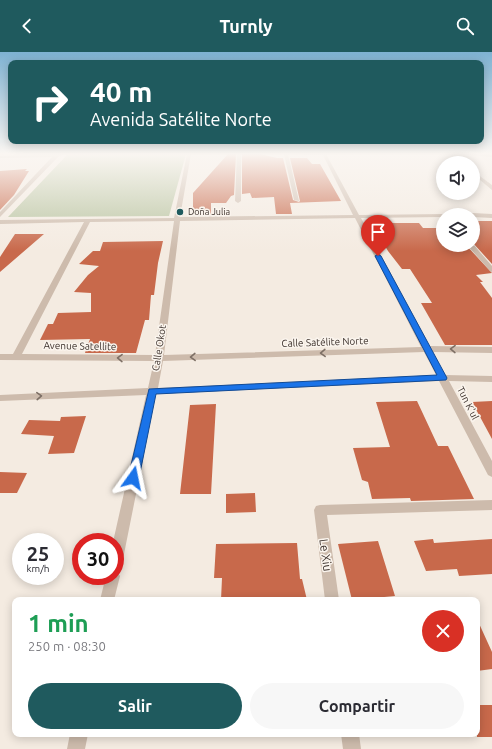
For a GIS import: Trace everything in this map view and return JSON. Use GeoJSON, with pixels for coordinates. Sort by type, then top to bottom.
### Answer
{"type":"FeatureCollection","features":[{"type":"Feature","properties":{"kind":"street"},"geometry":{"type":"LineString","coordinates":[[0,215],[28,187]]}},
{"type":"Feature","properties":{"kind":"street","name":"Calle Okot"},"geometry":{"type":"LineString","coordinates":[[122,533],[159,358],[177,219],[183,187]]}},
{"type":"Feature","properties":{"kind":"street"},"geometry":{"type":"LineString","coordinates":[[238,187],[238,201]]}},
{"type":"Feature","properties":{"kind":"street"},"geometry":{"type":"LineString","coordinates":[[294,187],[297,200]]}},
{"type":"Feature","properties":{"kind":"street","name":"Tun K'ul"},"geometry":{"type":"LineString","coordinates":[[341,187],[492,472]]}},
{"type":"Feature","properties":{"kind":"street"},"geometry":{"type":"LineString","coordinates":[[0,222],[436,215]]}},
{"type":"Feature","properties":{"kind":"street"},"geometry":{"type":"LineString","coordinates":[[480,215],[492,216]]}},
{"type":"Feature","properties":{"kind":"street"},"geometry":{"type":"LineString","coordinates":[[16,356],[88,221]]}},
{"type":"Feature","properties":{"kind":"street"},"geometry":{"type":"LineString","coordinates":[[476,252],[492,270]]}},
{"type":"Feature","properties":{"kind":"street","name":"Calle Satélite Norte"},"geometry":{"type":"LineString","coordinates":[[159,358],[428,349],[492,350]]}},
{"type":"Feature","properties":{"kind":"street","name":"Avenue Satellite"},"geometry":{"type":"LineString","coordinates":[[0,357],[159,358]]}},
{"type":"Feature","properties":{"kind":"street"},"geometry":{"type":"LineString","coordinates":[[0,398],[443,378],[492,379]]}},
{"type":"Feature","properties":{"kind":"street","name":"Le Xiu"},"geometry":{"type":"LineString","coordinates":[[332,597],[320,510],[492,505]]}},
{"type":"Feature","properties":{"kind":"street"},"geometry":{"type":"LineString","coordinates":[[108,597],[110,585]]}},
{"type":"Feature","properties":{"kind":"street"},"geometry":{"type":"LineString","coordinates":[[76,749],[78,737]]}},
{"type":"Feature","properties":{"kind":"street"},"geometry":{"type":"LineString","coordinates":[[350,737],[352,749]]}},
{"type":"Feature","properties":{"kind":"green space"},"geometry":{"type":"Polygon","coordinates":[[[37,187],[177,187],[169,216],[8,217],[37,187]]]}},
{"type":"Feature","properties":{"kind":"building"},"geometry":{"type":"Polygon","coordinates":[[[0,187],[19,187],[14,195],[0,210],[0,187]]]}},
{"type":"Feature","properties":{"kind":"building"},"geometry":{"type":"Polygon","coordinates":[[[199,187],[234,187],[234,195],[231,196],[226,203],[211,203],[211,215],[193,215],[193,193],[199,187]]]}},
{"type":"Feature","properties":{"kind":"building"},"geometry":{"type":"Polygon","coordinates":[[[242,187],[290,187],[293,200],[299,202],[297,187],[333,187],[341,201],[290,203],[292,214],[276,214],[274,197],[252,198],[250,193],[242,194],[242,187]]]}},
{"type":"Feature","properties":{"kind":"building"},"geometry":{"type":"Polygon","coordinates":[[[480,221],[492,221],[492,264],[480,251],[480,221]]]}},
{"type":"Feature","properties":{"kind":"building"},"geometry":{"type":"Polygon","coordinates":[[[385,223],[419,223],[423,228],[436,228],[436,252],[472,252],[492,273],[476,275],[483,282],[480,282],[492,298],[492,345],[445,345],[421,303],[432,303],[410,269],[402,269],[388,251],[373,225],[385,223]]]}},
{"type":"Feature","properties":{"kind":"building"},"geometry":{"type":"Polygon","coordinates":[[[15,234],[44,234],[0,272],[0,257],[15,234]]]}},
{"type":"Feature","properties":{"kind":"building"},"geometry":{"type":"Polygon","coordinates":[[[163,241],[158,263],[154,295],[151,295],[149,320],[145,320],[136,353],[85,353],[90,339],[40,340],[48,324],[53,324],[58,313],[91,312],[91,293],[74,292],[88,275],[99,266],[79,264],[93,251],[100,251],[103,242],[163,241]]]}},
{"type":"Feature","properties":{"kind":"building"},"geometry":{"type":"Polygon","coordinates":[[[417,401],[438,446],[448,446],[474,499],[411,501],[410,498],[372,499],[368,482],[362,480],[353,448],[390,447],[376,402],[417,401]]]}},
{"type":"Feature","properties":{"kind":"building"},"geometry":{"type":"Polygon","coordinates":[[[492,401],[492,439],[472,402],[492,401]]]}},
{"type":"Feature","properties":{"kind":"building"},"geometry":{"type":"Polygon","coordinates":[[[216,404],[211,494],[180,494],[190,405],[216,404]]]}},
{"type":"Feature","properties":{"kind":"building"},"geometry":{"type":"Polygon","coordinates":[[[86,416],[74,453],[48,454],[54,436],[21,434],[29,420],[60,421],[61,417],[86,416]]]}},
{"type":"Feature","properties":{"kind":"building"},"geometry":{"type":"Polygon","coordinates":[[[0,472],[27,473],[17,493],[0,493],[0,472]]]}},
{"type":"Feature","properties":{"kind":"building"},"geometry":{"type":"Polygon","coordinates":[[[255,493],[256,512],[226,513],[226,494],[255,493]]]}},
{"type":"Feature","properties":{"kind":"building"},"geometry":{"type":"Polygon","coordinates":[[[433,539],[434,543],[492,539],[492,574],[459,576],[457,569],[426,571],[414,541],[433,539]]]}},
{"type":"Feature","properties":{"kind":"building"},"geometry":{"type":"Polygon","coordinates":[[[378,541],[395,596],[351,597],[338,544],[378,541]]]}},
{"type":"Feature","properties":{"kind":"building"},"geometry":{"type":"Polygon","coordinates":[[[297,543],[300,579],[302,579],[306,597],[221,597],[222,578],[214,578],[216,544],[297,543]]]}},
{"type":"Feature","properties":{"kind":"building"},"geometry":{"type":"Polygon","coordinates":[[[480,626],[492,652],[492,669],[480,671],[480,626]]]}},
{"type":"Feature","properties":{"kind":"building"},"geometry":{"type":"Polygon","coordinates":[[[480,705],[492,705],[492,737],[480,737],[480,705]]]}},
{"type":"Feature","properties":{"kind":"place","name":"Doña Julia"},"geometry":{"type":"Point","coordinates":[180,212]}},
{"type":"Feature","properties":{"kind":"route"},"geometry":{"type":"LineString","coordinates":[[133,478],[152,391],[443,378],[378,256]]}}]}
